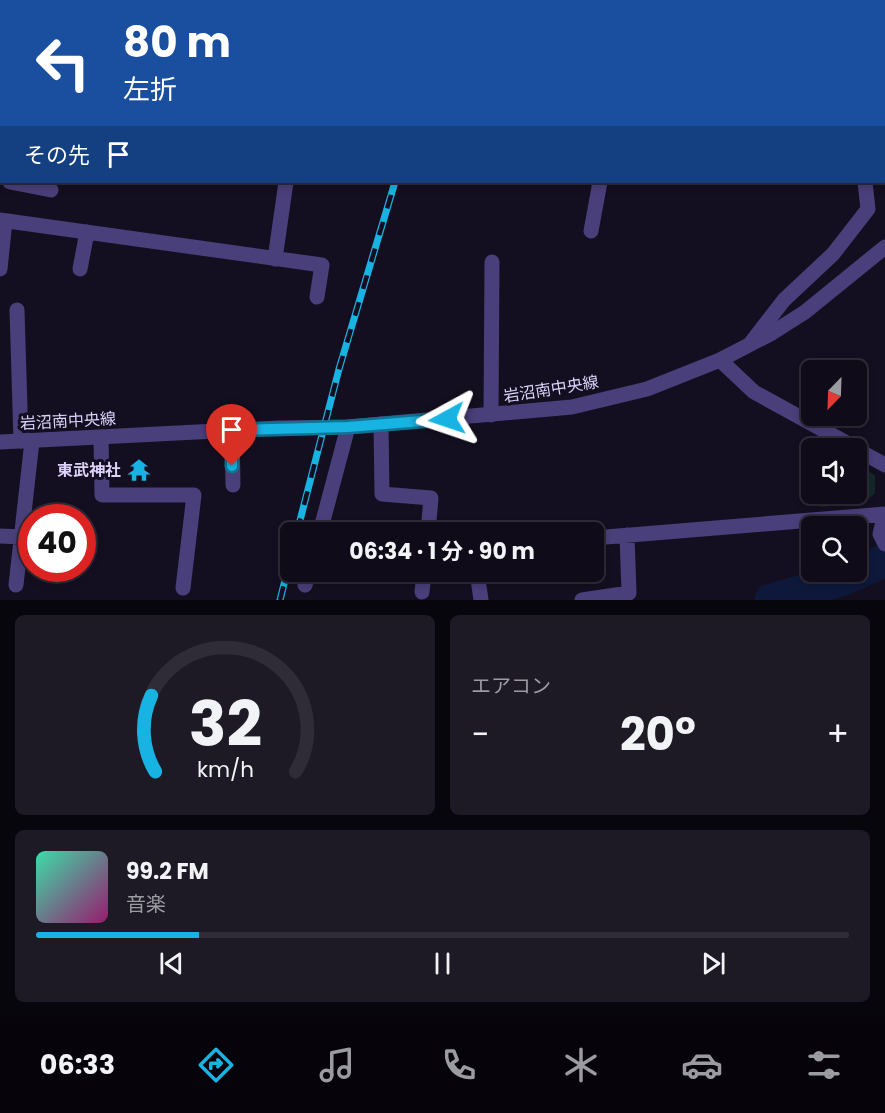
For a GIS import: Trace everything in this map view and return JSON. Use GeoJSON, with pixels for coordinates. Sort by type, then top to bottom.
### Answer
{"type":"FeatureCollection","features":[{"type":"Feature","properties":{"kind":"street"},"geometry":{"type":"LineString","coordinates":[[15,183],[51,190]]}},
{"type":"Feature","properties":{"kind":"street"},"geometry":{"type":"LineString","coordinates":[[275,259],[286,183]]}},
{"type":"Feature","properties":{"kind":"street"},"geometry":{"type":"LineString","coordinates":[[591,231],[600,183]]}},
{"type":"Feature","properties":{"kind":"street"},"geometry":{"type":"LineString","coordinates":[[750,344],[784,300],[833,254],[868,209],[865,183]]}},
{"type":"Feature","properties":{"kind":"street"},"geometry":{"type":"LineString","coordinates":[[0,269],[2,220],[322,265],[317,297]]}},
{"type":"Feature","properties":{"kind":"street"},"geometry":{"type":"LineString","coordinates":[[80,269],[87,232]]}},
{"type":"Feature","properties":{"kind":"street","name":"岩沼南中央線"},"geometry":{"type":"LineString","coordinates":[[0,442],[232,430],[348,427],[491,416],[582,404],[646,389],[720,360],[805,312],[885,247]]}},
{"type":"Feature","properties":{"kind":"street"},"geometry":{"type":"LineString","coordinates":[[491,416],[492,262]]}},
{"type":"Feature","properties":{"kind":"street"},"geometry":{"type":"LineString","coordinates":[[17,310],[27,441],[24,504]]}},
{"type":"Feature","properties":{"kind":"street"},"geometry":{"type":"LineString","coordinates":[[720,360],[754,392],[836,438]]}},
{"type":"Feature","properties":{"kind":"street"},"geometry":{"type":"LineString","coordinates":[[381,424],[382,494],[431,498],[429,522]]}},
{"type":"Feature","properties":{"kind":"street"},"geometry":{"type":"LineString","coordinates":[[323,522],[348,427]]}},
{"type":"Feature","properties":{"kind":"street"},"geometry":{"type":"LineString","coordinates":[[232,430],[233,485]]}},
{"type":"Feature","properties":{"kind":"street"},"geometry":{"type":"LineString","coordinates":[[101,437],[102,495],[194,495],[183,588]]}},
{"type":"Feature","properties":{"kind":"street"},"geometry":{"type":"LineString","coordinates":[[867,455],[885,465]]}},
{"type":"Feature","properties":{"kind":"street"},"geometry":{"type":"LineString","coordinates":[[604,537],[885,514],[883,539]]}},
{"type":"Feature","properties":{"kind":"street"},"geometry":{"type":"LineString","coordinates":[[582,600],[629,593],[627,535]]}},
{"type":"Feature","properties":{"kind":"street"},"geometry":{"type":"LineString","coordinates":[[0,536],[18,537]]}},
{"type":"Feature","properties":{"kind":"street"},"geometry":{"type":"LineString","coordinates":[[16,585],[18,569]]}},
{"type":"Feature","properties":{"kind":"street"},"geometry":{"type":"LineString","coordinates":[[422,592],[423,582]]}},
{"type":"Feature","properties":{"kind":"street"},"geometry":{"type":"LineString","coordinates":[[478,582],[481,600]]}},
{"type":"Feature","properties":{"kind":"green space"},"geometry":{"type":"Polygon","coordinates":[[[869,472],[875,475],[875,493],[867,500],[867,475],[869,472]]]}},
{"type":"Feature","properties":{"kind":"green space"},"geometry":{"type":"Polygon","coordinates":[[[820,504],[853,504],[820,507],[820,504]]]}},
{"type":"Feature","properties":{"kind":"waterway"},"geometry":{"type":"LineString","coordinates":[[771,600],[844,579],[885,560]]}},
{"type":"Feature","properties":{"kind":"railway"},"geometry":{"type":"LineString","coordinates":[[300,522],[339,369],[395,183]]}},
{"type":"Feature","properties":{"kind":"railway"},"geometry":{"type":"LineString","coordinates":[[280,600],[284,582]]}},
{"type":"Feature","properties":{"kind":"place","name":"東武神社"},"geometry":{"type":"Point","coordinates":[139,470]}},
{"type":"Feature","properties":{"kind":"route"},"geometry":{"type":"LineString","coordinates":[[232,466],[232,430],[348,427],[447,419]]}}]}
